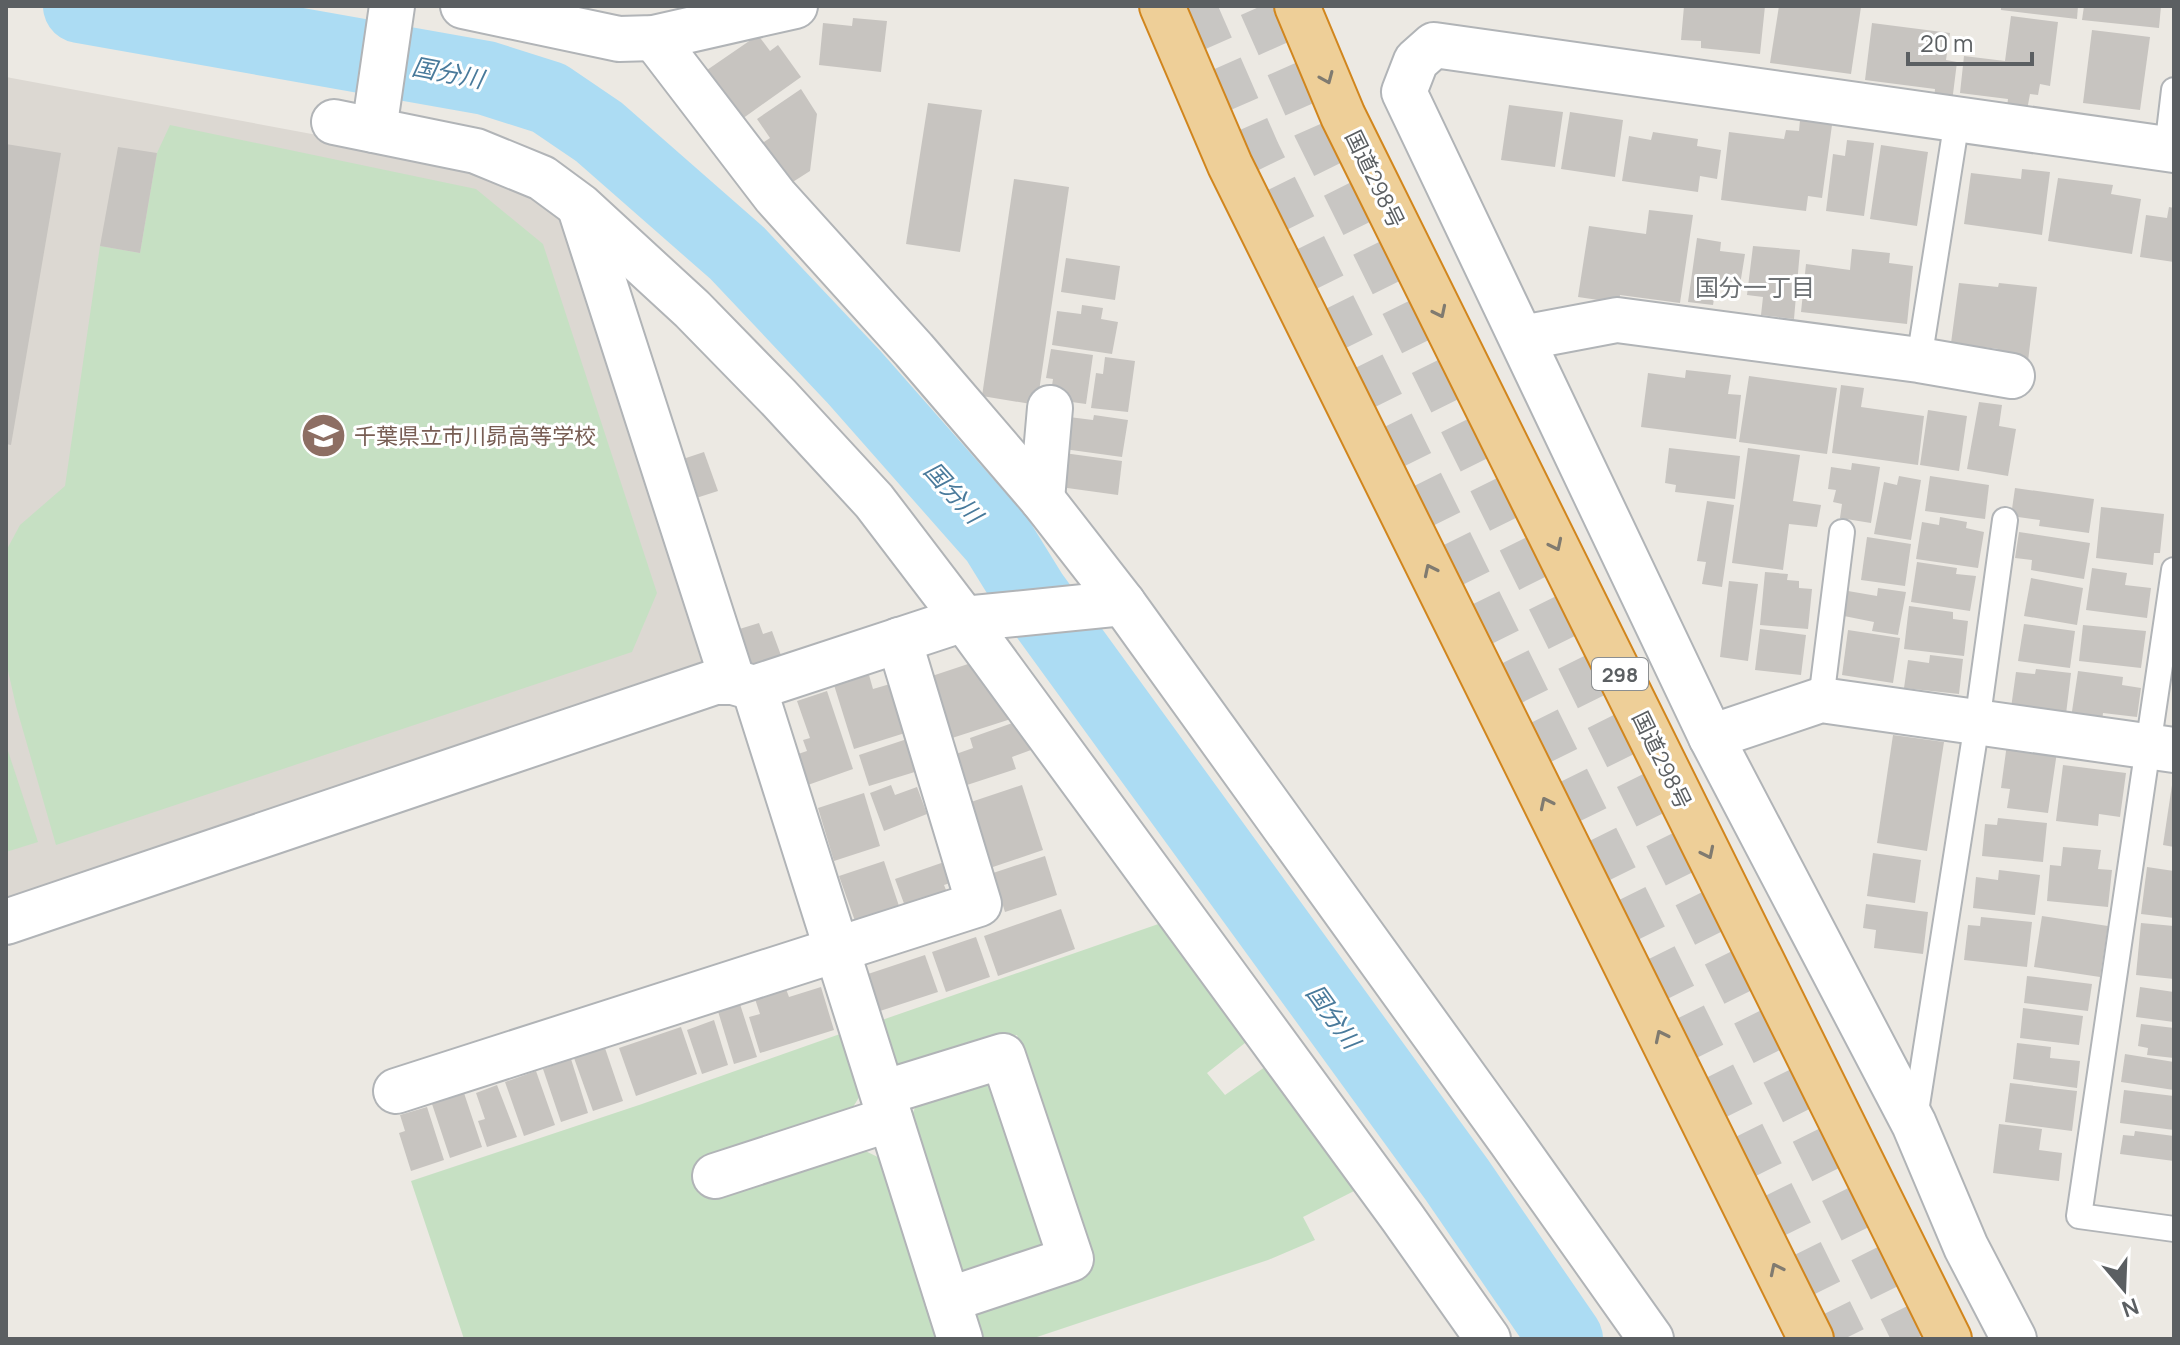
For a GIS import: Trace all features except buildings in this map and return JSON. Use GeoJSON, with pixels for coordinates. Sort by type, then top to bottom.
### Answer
{"type":"FeatureCollection","features":[{"type":"Feature","properties":{"kind":"highway"},"geometry":{"type":"LineString","coordinates":[[1162,6],[1244,193],[1811,1339]]}},
{"type":"Feature","properties":{"kind":"highway","name":"国道298号"},"geometry":{"type":"LineString","coordinates":[[1297,6],[1343,116],[1949,1339]]}},
{"type":"Feature","properties":{"kind":"street"},"geometry":{"type":"LineString","coordinates":[[463,6],[573,19],[619,39],[654,38],[795,6]]}},
{"type":"Feature","properties":{"kind":"street"},"geometry":{"type":"LineString","coordinates":[[392,7],[361,121],[476,151],[542,178],[580,206],[692,309],[778,397],[975,617],[1488,1339]]}},
{"type":"Feature","properties":{"kind":"street"},"geometry":{"type":"LineString","coordinates":[[654,38],[775,196],[914,350],[1042,499],[1111,604],[1510,1140],[1651,1339]]}},
{"type":"Feature","properties":{"kind":"street"},"geometry":{"type":"LineString","coordinates":[[2014,1339],[1966,1247],[1914,1124],[1711,737],[1404,92],[1416,61],[1434,45],[2170,149]]}},
{"type":"Feature","properties":{"kind":"street"},"geometry":{"type":"LineString","coordinates":[[580,206],[837,951],[886,1106],[954,1319],[1071,1259],[1003,1056],[886,1106],[715,1176]]}},
{"type":"Feature","properties":{"kind":"street"},"geometry":{"type":"LineString","coordinates":[[1522,338],[1617,320],[1919,360],[2012,376]]}},
{"type":"Feature","properties":{"kind":"street"},"geometry":{"type":"LineString","coordinates":[[1042,499],[1050,408]]}},
{"type":"Feature","properties":{"kind":"street"},"geometry":{"type":"LineString","coordinates":[[6,922],[715,682],[743,685],[975,617],[1111,604]]}},
{"type":"Feature","properties":{"kind":"street"},"geometry":{"type":"LineString","coordinates":[[396,1091],[979,904],[899,640]]}},
{"type":"Feature","properties":{"kind":"street"},"geometry":{"type":"LineString","coordinates":[[1711,737],[1821,700],[2160,748]]}},
{"type":"Feature","properties":{"kind":"lane"},"geometry":{"type":"LineString","coordinates":[[2170,149],[2174,90]]}},
{"type":"Feature","properties":{"kind":"lane"},"geometry":{"type":"LineString","coordinates":[[1919,360],[1957,120]]}},
{"type":"Feature","properties":{"kind":"lane"},"geometry":{"type":"LineString","coordinates":[[1914,1124],[1977,723],[2005,520]]}},
{"type":"Feature","properties":{"kind":"lane"},"geometry":{"type":"LineString","coordinates":[[1821,700],[1842,532]]}},
{"type":"Feature","properties":{"kind":"lane"},"geometry":{"type":"LineString","coordinates":[[2174,570],[2160,748],[2079,1216],[2174,1229]]}},
{"type":"Feature","properties":{"kind":"shaded area","name":"千葉県立市川昴高等学校"},"geometry":{"type":"Polygon","coordinates":[[[6,77],[473,164],[564,207],[715,665],[6,900],[6,77]]]}},
{"type":"Feature","properties":{"kind":"green space","name":"千葉県立市川昴高等学校"},"geometry":{"type":"Polygon","coordinates":[[[170,125],[476,189],[543,244],[657,593],[632,652],[56,845],[6,662],[6,551],[20,525],[65,486],[100,246],[140,253],[157,153],[170,125]]]}},
{"type":"Feature","properties":{"kind":"green space"},"geometry":{"type":"Polygon","coordinates":[[[6,745],[38,842],[6,852],[6,745]]]}},
{"type":"Feature","properties":{"kind":"green space"},"geometry":{"type":"Polygon","coordinates":[[[1167,921],[1250,1039],[1207,1073],[1225,1095],[1272,1062],[1356,1190],[1303,1217],[1315,1240],[1268,1260],[1031,1339],[976,1339],[970,1320],[979,1307],[1092,1268],[1017,1035],[908,1070],[895,1063],[882,1020],[1167,921]]]}},
{"type":"Feature","properties":{"kind":"green space"},"geometry":{"type":"Polygon","coordinates":[[[840,1034],[861,1094],[850,1112],[857,1147],[884,1160],[941,1339],[464,1339],[411,1181],[840,1034]]]}},
{"type":"Feature","properties":{"kind":"green space"},"geometry":{"type":"Polygon","coordinates":[[[983,1081],[1000,1087],[1047,1238],[1037,1255],[965,1280],[955,1271],[907,1127],[917,1103],[983,1081]]]}},
{"type":"Feature","properties":{"kind":"waterway","name":"国分川"},"geometry":{"type":"LineString","coordinates":[[80,6],[486,78],[549,98],[599,132],[737,253],[854,377],[997,539],[1031,594],[1457,1180],[1566,1339]]}},
{"type":"Feature","properties":{"kind":"tunnel"},"geometry":{"type":"LineString","coordinates":[[1194,6],[1258,152],[1844,1339]]}},
{"type":"Feature","properties":{"kind":"tunnel"},"geometry":{"type":"LineString","coordinates":[[1261,6],[1315,128],[1915,1339]]}},
{"type":"Feature","properties":{"kind":"place","name":"千葉県立市川昴高等学校"},"geometry":{"type":"Point","coordinates":[323,436]}},
{"type":"Feature","properties":{"kind":"district","name":"国分一丁目"},"geometry":{"type":"Point","coordinates":[1755,286]}}]}
